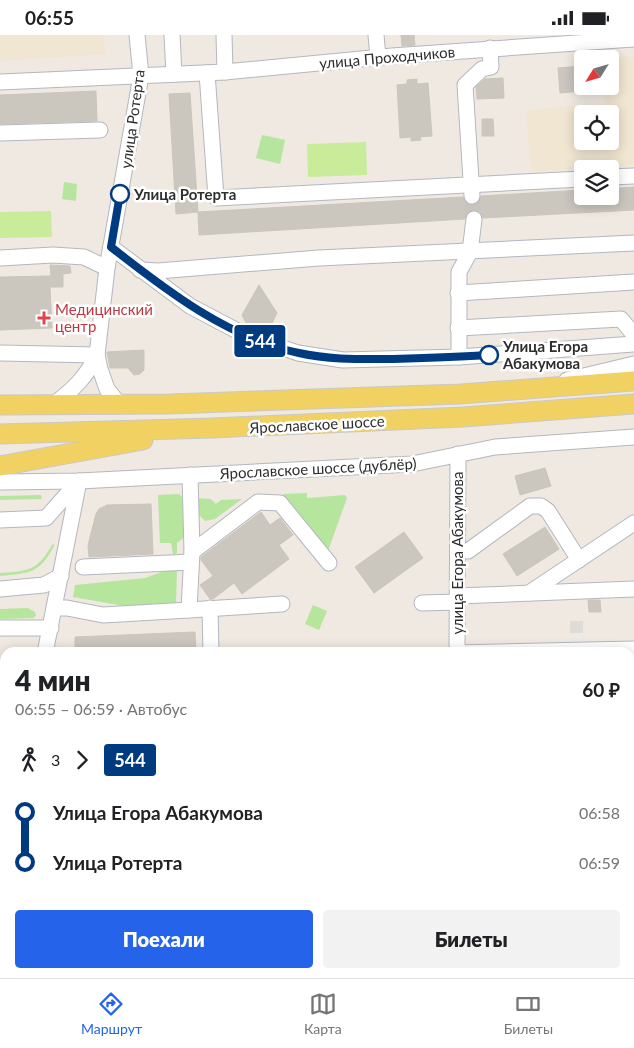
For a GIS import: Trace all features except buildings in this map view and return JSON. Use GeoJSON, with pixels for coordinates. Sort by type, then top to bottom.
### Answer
{"type":"FeatureCollection","features":[{"type":"Feature","properties":{"kind":"main road","name":"Ярославское шоссе"},"geometry":{"type":"LineString","coordinates":[[0,405],[119,405],[461,394],[634,381]]}},
{"type":"Feature","properties":{"kind":"main road"},"geometry":{"type":"LineString","coordinates":[[0,397],[54,404]]}},
{"type":"Feature","properties":{"kind":"main road","name":"Ярославское шоссе"},"geometry":{"type":"LineString","coordinates":[[0,434],[213,428],[463,417],[634,404]]}},
{"type":"Feature","properties":{"kind":"main road"},"geometry":{"type":"LineString","coordinates":[[0,466],[213,428]]}},
{"type":"Feature","properties":{"kind":"street","name":"улица Ротерта"},"geometry":{"type":"LineString","coordinates":[[119,405],[107,389],[97,355],[107,268],[141,76],[137,35]]}},
{"type":"Feature","properties":{"kind":"street"},"geometry":{"type":"LineString","coordinates":[[172,35],[174,74]]}},
{"type":"Feature","properties":{"kind":"street"},"geometry":{"type":"LineString","coordinates":[[224,35],[225,72]]}},
{"type":"Feature","properties":{"kind":"street"},"geometry":{"type":"LineString","coordinates":[[376,35],[378,57]]}},
{"type":"Feature","properties":{"kind":"street","name":"улица Проходчиков"},"geometry":{"type":"LineString","coordinates":[[0,82],[225,72],[378,57],[487,43],[634,39]]}},
{"type":"Feature","properties":{"kind":"street"},"geometry":{"type":"LineString","coordinates":[[472,190],[465,85],[482,69],[491,67],[487,43]]}},
{"type":"Feature","properties":{"kind":"street"},"geometry":{"type":"LineString","coordinates":[[207,73],[216,198],[472,190],[574,180]]}},
{"type":"Feature","properties":{"kind":"street"},"geometry":{"type":"LineString","coordinates":[[0,133],[100,130]]}},
{"type":"Feature","properties":{"kind":"street"},"geometry":{"type":"LineString","coordinates":[[619,177],[634,176]]}},
{"type":"Feature","properties":{"kind":"street"},"geometry":{"type":"LineString","coordinates":[[459,357],[459,272],[470,252],[474,219]]}},
{"type":"Feature","properties":{"kind":"street"},"geometry":{"type":"LineString","coordinates":[[140,270],[158,271],[319,258],[634,243]]}},
{"type":"Feature","properties":{"kind":"street"},"geometry":{"type":"LineString","coordinates":[[111,247],[190,306],[244,335],[298,353],[343,360],[459,357],[634,343]]}},
{"type":"Feature","properties":{"kind":"street"},"geometry":{"type":"LineString","coordinates":[[0,258],[53,255],[84,257],[107,268]]}},
{"type":"Feature","properties":{"kind":"street"},"geometry":{"type":"LineString","coordinates":[[458,293],[634,282]]}},
{"type":"Feature","properties":{"kind":"street"},"geometry":{"type":"LineString","coordinates":[[458,328],[622,319],[634,335]]}},
{"type":"Feature","properties":{"kind":"street"},"geometry":{"type":"LineString","coordinates":[[0,353],[97,355],[91,369],[66,395],[54,404]]}},
{"type":"Feature","properties":{"kind":"street"},"geometry":{"type":"LineString","coordinates":[[536,388],[634,364]]}},
{"type":"Feature","properties":{"kind":"street","name":"Ярославское шоссе (дублёр)"},"geometry":{"type":"LineString","coordinates":[[0,482],[79,481],[412,464],[494,447],[634,437]]}},
{"type":"Feature","properties":{"kind":"street","name":"улица Егора Абакумова"},"geometry":{"type":"LineString","coordinates":[[457,647],[458,455]]}},
{"type":"Feature","properties":{"kind":"street"},"geometry":{"type":"LineString","coordinates":[[189,610],[192,557],[190,475]]}},
{"type":"Feature","properties":{"kind":"street"},"geometry":{"type":"LineString","coordinates":[[0,520],[46,518],[79,481]]}},
{"type":"Feature","properties":{"kind":"street"},"geometry":{"type":"LineString","coordinates":[[46,647],[79,481]]}},
{"type":"Feature","properties":{"kind":"street"},"geometry":{"type":"LineString","coordinates":[[83,567],[192,557],[258,502],[280,503],[329,563]]}},
{"type":"Feature","properties":{"kind":"street"},"geometry":{"type":"LineString","coordinates":[[468,551],[530,507],[541,506],[548,511],[579,560]]}},
{"type":"Feature","properties":{"kind":"street"},"geometry":{"type":"LineString","coordinates":[[528,594],[634,523]]}},
{"type":"Feature","properties":{"kind":"street"},"geometry":{"type":"LineString","coordinates":[[0,589],[44,585],[61,576]]}},
{"type":"Feature","properties":{"kind":"street"},"geometry":{"type":"LineString","coordinates":[[422,603],[528,594],[634,589]]}},
{"type":"Feature","properties":{"kind":"street"},"geometry":{"type":"LineString","coordinates":[[55,608],[103,615],[282,604]]}},
{"type":"Feature","properties":{"kind":"street"},"geometry":{"type":"LineString","coordinates":[[210,609],[211,647]]}},
{"type":"Feature","properties":{"kind":"street"},"geometry":{"type":"LineString","coordinates":[[0,628],[51,628]]}},
{"type":"Feature","properties":{"kind":"shaded area"},"geometry":{"type":"Polygon","coordinates":[[[0,35],[104,35],[105,54],[0,61],[0,35]]]}},
{"type":"Feature","properties":{"kind":"shaded area"},"geometry":{"type":"Polygon","coordinates":[[[634,56],[634,165],[619,166],[619,160],[574,160],[574,169],[531,172],[526,110],[574,106],[574,150],[619,150],[619,105],[592,105],[605,104],[604,95],[619,95],[619,57],[634,56]]]}},
{"type":"Feature","properties":{"kind":"shaded area"},"geometry":{"type":"Polygon","coordinates":[[[570,621],[583,621],[583,633],[570,633],[570,621]]]}},
{"type":"Feature","properties":{"kind":"green space"},"geometry":{"type":"Polygon","coordinates":[[[262,135],[285,140],[280,164],[256,158],[262,135]]]}},
{"type":"Feature","properties":{"kind":"green space"},"geometry":{"type":"Polygon","coordinates":[[[366,142],[367,175],[308,177],[307,144],[366,142]]]}},
{"type":"Feature","properties":{"kind":"green space"},"geometry":{"type":"Polygon","coordinates":[[[64,182],[77,184],[76,201],[62,199],[64,182]]]}},
{"type":"Feature","properties":{"kind":"green space"},"geometry":{"type":"Polygon","coordinates":[[[51,211],[52,237],[0,238],[0,212],[51,211]]]}},
{"type":"Feature","properties":{"kind":"green space"},"geometry":{"type":"Polygon","coordinates":[[[307,493],[307,498],[345,495],[347,498],[328,551],[283,494],[307,493]]]}},
{"type":"Feature","properties":{"kind":"green space"},"geometry":{"type":"Polygon","coordinates":[[[179,494],[183,498],[186,536],[177,543],[177,553],[173,555],[171,543],[160,543],[158,495],[179,494]]]}},
{"type":"Feature","properties":{"kind":"green space"},"geometry":{"type":"Polygon","coordinates":[[[41,495],[42,499],[0,500],[0,496],[41,495]]]}},
{"type":"Feature","properties":{"kind":"green space"},"geometry":{"type":"Polygon","coordinates":[[[195,498],[211,499],[216,504],[221,500],[242,499],[215,519],[205,521],[198,514],[195,498]]]}},
{"type":"Feature","properties":{"kind":"green space"},"geometry":{"type":"Polygon","coordinates":[[[54,544],[49,555],[33,570],[26,573],[0,576],[0,573],[25,570],[37,565],[54,544]]]}},
{"type":"Feature","properties":{"kind":"green space"},"geometry":{"type":"Polygon","coordinates":[[[170,569],[177,570],[176,603],[124,606],[73,597],[75,585],[145,578],[170,569]]]}},
{"type":"Feature","properties":{"kind":"green space"},"geometry":{"type":"Polygon","coordinates":[[[313,605],[327,611],[319,630],[305,624],[313,605]]]}},
{"type":"Feature","properties":{"kind":"green space"},"geometry":{"type":"Polygon","coordinates":[[[28,608],[35,612],[36,616],[33,618],[0,619],[0,609],[28,608]]]}},
{"type":"Feature","properties":{"kind":"tunnel"},"geometry":{"type":"LineString","coordinates":[[472,196],[474,219]]}},
{"type":"Feature","properties":{"kind":"bus line","name":"544"},"geometry":{"type":"LineString","coordinates":[[120,194],[111,247],[190,306],[244,335],[298,353],[343,360],[489,355]]}},
{"type":"Feature","properties":{"kind":"place","name":"Улица Ротерта"},"geometry":{"type":"Point","coordinates":[120,194]}},
{"type":"Feature","properties":{"kind":"place","name":"Медицинский центр"},"geometry":{"type":"Point","coordinates":[44,318]}},
{"type":"Feature","properties":{"kind":"place","name":"Улица Егора Абакумова"},"geometry":{"type":"Point","coordinates":[489,355]}}]}
